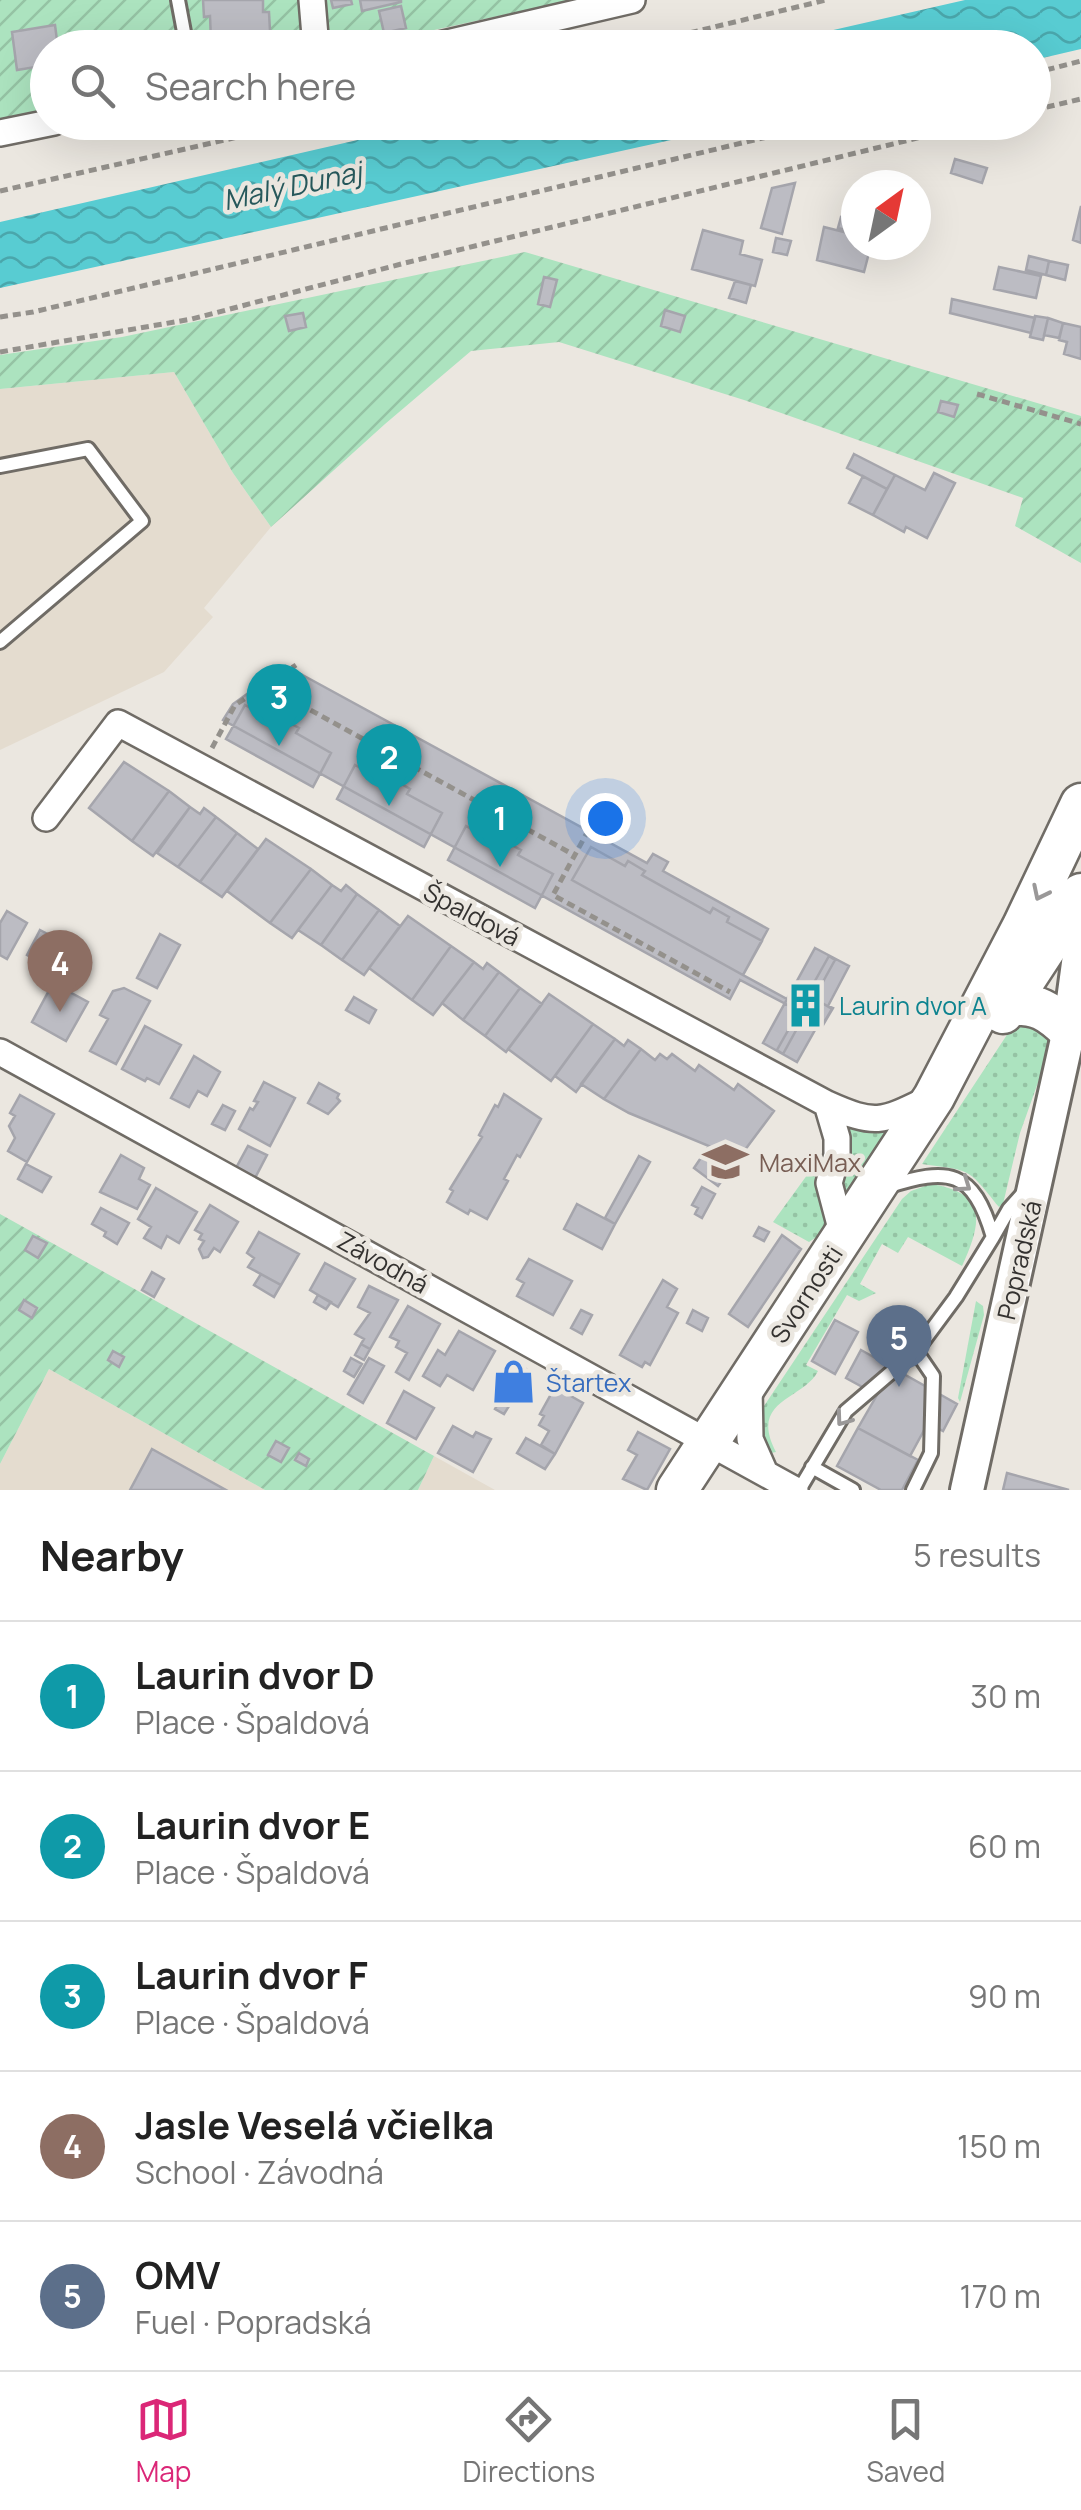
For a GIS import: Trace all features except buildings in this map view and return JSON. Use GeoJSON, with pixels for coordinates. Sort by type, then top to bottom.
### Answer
{"type":"FeatureCollection","features":[{"type":"Feature","properties":{"kind":"main road","name":"Svornosti"},"geometry":{"type":"LineString","coordinates":[[677,1490],[934,1097],[1081,804]]}},
{"type":"Feature","properties":{"kind":"main road","name":"Svornosti"},"geometry":{"type":"LineString","coordinates":[[934,1097],[1009,1006],[1081,894]]}},
{"type":"Feature","properties":{"kind":"main road"},"geometry":{"type":"LineString","coordinates":[[1009,1006],[1030,1004],[1075,1017]]}},
{"type":"Feature","properties":{"kind":"street"},"geometry":{"type":"LineString","coordinates":[[312,0],[314,30]]}},
{"type":"Feature","properties":{"kind":"street"},"geometry":{"type":"LineString","coordinates":[[503,30],[632,0]]}},
{"type":"Feature","properties":{"kind":"street"},"geometry":{"type":"LineString","coordinates":[[0,133],[30,127]]}},
{"type":"Feature","properties":{"kind":"street","name":"Špaldová"},"geometry":{"type":"LineString","coordinates":[[46,818],[118,723],[827,1104],[860,1119],[882,1120],[934,1097]]}},
{"type":"Feature","properties":{"kind":"street","name":"Popradská"},"geometry":{"type":"LineString","coordinates":[[968,1490],[1075,1017],[1081,941]]}},
{"type":"Feature","properties":{"kind":"street","name":"Závodná"},"geometry":{"type":"LineString","coordinates":[[0,1052],[797,1490]]}},
{"type":"Feature","properties":{"kind":"street"},"geometry":{"type":"LineString","coordinates":[[827,1104],[837,1138],[837,1156],[829,1182],[844,1236]]}},
{"type":"Feature","properties":{"kind":"street"},"geometry":{"type":"LineString","coordinates":[[750,1380],[750,1439],[765,1473]]}},
{"type":"Feature","properties":{"kind":"lane"},"geometry":{"type":"LineString","coordinates":[[178,0],[184,30]]}},
{"type":"Feature","properties":{"kind":"lane"},"geometry":{"type":"LineString","coordinates":[[0,466],[88,449],[142,521],[0,642]]}},
{"type":"Feature","properties":{"kind":"lane"},"geometry":{"type":"LineString","coordinates":[[872,1191],[929,1174],[947,1174],[978,1194],[993,1237]]}},
{"type":"Feature","properties":{"kind":"lane"},"geometry":{"type":"LineString","coordinates":[[797,1490],[846,1410],[916,1350],[956,1297],[1009,1208],[1038,1177]]}},
{"type":"Feature","properties":{"kind":"lane"},"geometry":{"type":"LineString","coordinates":[[913,1490],[930,1453],[934,1376],[916,1350]]}},
{"type":"Feature","properties":{"kind":"lane"},"geometry":{"type":"LineString","coordinates":[[812,1467],[853,1490]]}},
{"type":"Feature","properties":{"kind":"path"},"geometry":{"type":"LineString","coordinates":[[702,30],[826,0]]}},
{"type":"Feature","properties":{"kind":"path"},"geometry":{"type":"LineString","coordinates":[[1051,69],[1081,61]]}},
{"type":"Feature","properties":{"kind":"path"},"geometry":{"type":"LineString","coordinates":[[1051,106],[1081,99]]}},
{"type":"Feature","properties":{"kind":"path"},"geometry":{"type":"LineString","coordinates":[[0,191],[225,140]]}},
{"type":"Feature","properties":{"kind":"path"},"geometry":{"type":"LineString","coordinates":[[0,317],[52,308],[757,140]]}},
{"type":"Feature","properties":{"kind":"path"},"geometry":{"type":"LineString","coordinates":[[0,352],[192,318],[910,140]]}},
{"type":"Feature","properties":{"kind":"path"},"geometry":{"type":"LineString","coordinates":[[977,394],[1081,424]]}},
{"type":"Feature","properties":{"kind":"path"},"geometry":{"type":"LineString","coordinates":[[208,754],[235,705],[296,665]]}},
{"type":"Feature","properties":{"kind":"path"},"geometry":{"type":"LineString","coordinates":[[265,686],[574,856]]}},
{"type":"Feature","properties":{"kind":"path"},"geometry":{"type":"LineString","coordinates":[[595,818],[553,895],[730,992]]}},
{"type":"Feature","properties":{"kind":"shaded area"},"geometry":{"type":"Polygon","coordinates":[[[174,372],[233,473],[271,527],[204,608],[213,617],[164,672],[0,750],[0,389],[174,372]]]}},
{"type":"Feature","properties":{"kind":"shaded area"},"geometry":{"type":"Polygon","coordinates":[[[49,1369],[265,1490],[0,1490],[0,1464],[49,1369]]]}},
{"type":"Feature","properties":{"kind":"shaded area"},"geometry":{"type":"Polygon","coordinates":[[[434,1456],[495,1490],[418,1490],[434,1456]]]}},
{"type":"Feature","properties":{"kind":"green space"},"geometry":{"type":"Polygon","coordinates":[[[0,0],[572,0],[434,30],[30,30],[30,115],[0,121],[0,0]]]}},
{"type":"Feature","properties":{"kind":"green space"},"geometry":{"type":"Polygon","coordinates":[[[525,252],[1081,416],[1081,563],[1015,526],[1023,498],[744,400],[559,342],[471,351],[271,527],[233,473],[174,372],[0,389],[0,355],[122,337],[525,252]]]}},
{"type":"Feature","properties":{"kind":"green space"},"geometry":{"type":"Polygon","coordinates":[[[1020,1015],[1051,1035],[1051,1046],[999,1207],[967,1173],[922,1164],[1020,1015]]]}},
{"type":"Feature","properties":{"kind":"green space"},"geometry":{"type":"Polygon","coordinates":[[[894,1122],[848,1198],[840,1173],[846,1125],[894,1122]]]}},
{"type":"Feature","properties":{"kind":"green space"},"geometry":{"type":"Polygon","coordinates":[[[818,1160],[828,1220],[809,1242],[773,1222],[818,1160]]]}},
{"type":"Feature","properties":{"kind":"green space"},"geometry":{"type":"Polygon","coordinates":[[[931,1184],[963,1194],[975,1212],[974,1236],[962,1266],[908,1237],[898,1253],[882,1244],[860,1284],[876,1293],[859,1301],[847,1295],[806,1365],[818,1371],[773,1411],[769,1434],[776,1452],[765,1454],[759,1417],[764,1406],[902,1199],[931,1184]]]}},
{"type":"Feature","properties":{"kind":"green space"},"geometry":{"type":"Polygon","coordinates":[[[0,1214],[434,1456],[418,1490],[265,1490],[49,1369],[0,1464],[0,1214]]]}},
{"type":"Feature","properties":{"kind":"green space"},"geometry":{"type":"Polygon","coordinates":[[[976,1301],[983,1306],[984,1315],[960,1402],[958,1398],[976,1301]]]}},
{"type":"Feature","properties":{"kind":"water"},"geometry":{"type":"Polygon","coordinates":[[[965,0],[1081,0],[1081,49],[1051,56],[1051,30],[834,30],[965,0]]]}},
{"type":"Feature","properties":{"kind":"water","name":"Malý Dunaj"},"geometry":{"type":"Polygon","coordinates":[[[358,140],[671,140],[0,288],[0,222],[358,140]]]}},
{"type":"Feature","properties":{"kind":"place","name":"Laurin dvor F"},"geometry":{"type":"Point","coordinates":[279,746]}},
{"type":"Feature","properties":{"kind":"place","name":"Laurin dvor E"},"geometry":{"type":"Point","coordinates":[389,806]}},
{"type":"Feature","properties":{"kind":"place","name":"Laurin dvor D"},"geometry":{"type":"Point","coordinates":[500,867]}},
{"type":"Feature","properties":{"kind":"place","name":"Laurin dvor A"},"geometry":{"type":"Point","coordinates":[806,1005]}},
{"type":"Feature","properties":{"kind":"place","name":"Jasle Veselá včielka"},"geometry":{"type":"Point","coordinates":[60,1012]}},
{"type":"Feature","properties":{"kind":"place","name":"MaxiMax"},"geometry":{"type":"Point","coordinates":[726,1162]}},
{"type":"Feature","properties":{"kind":"place","name":"Štartex"},"geometry":{"type":"Point","coordinates":[513,1382]}},
{"type":"Feature","properties":{"kind":"place","name":"OMV"},"geometry":{"type":"Point","coordinates":[899,1387]}}]}
